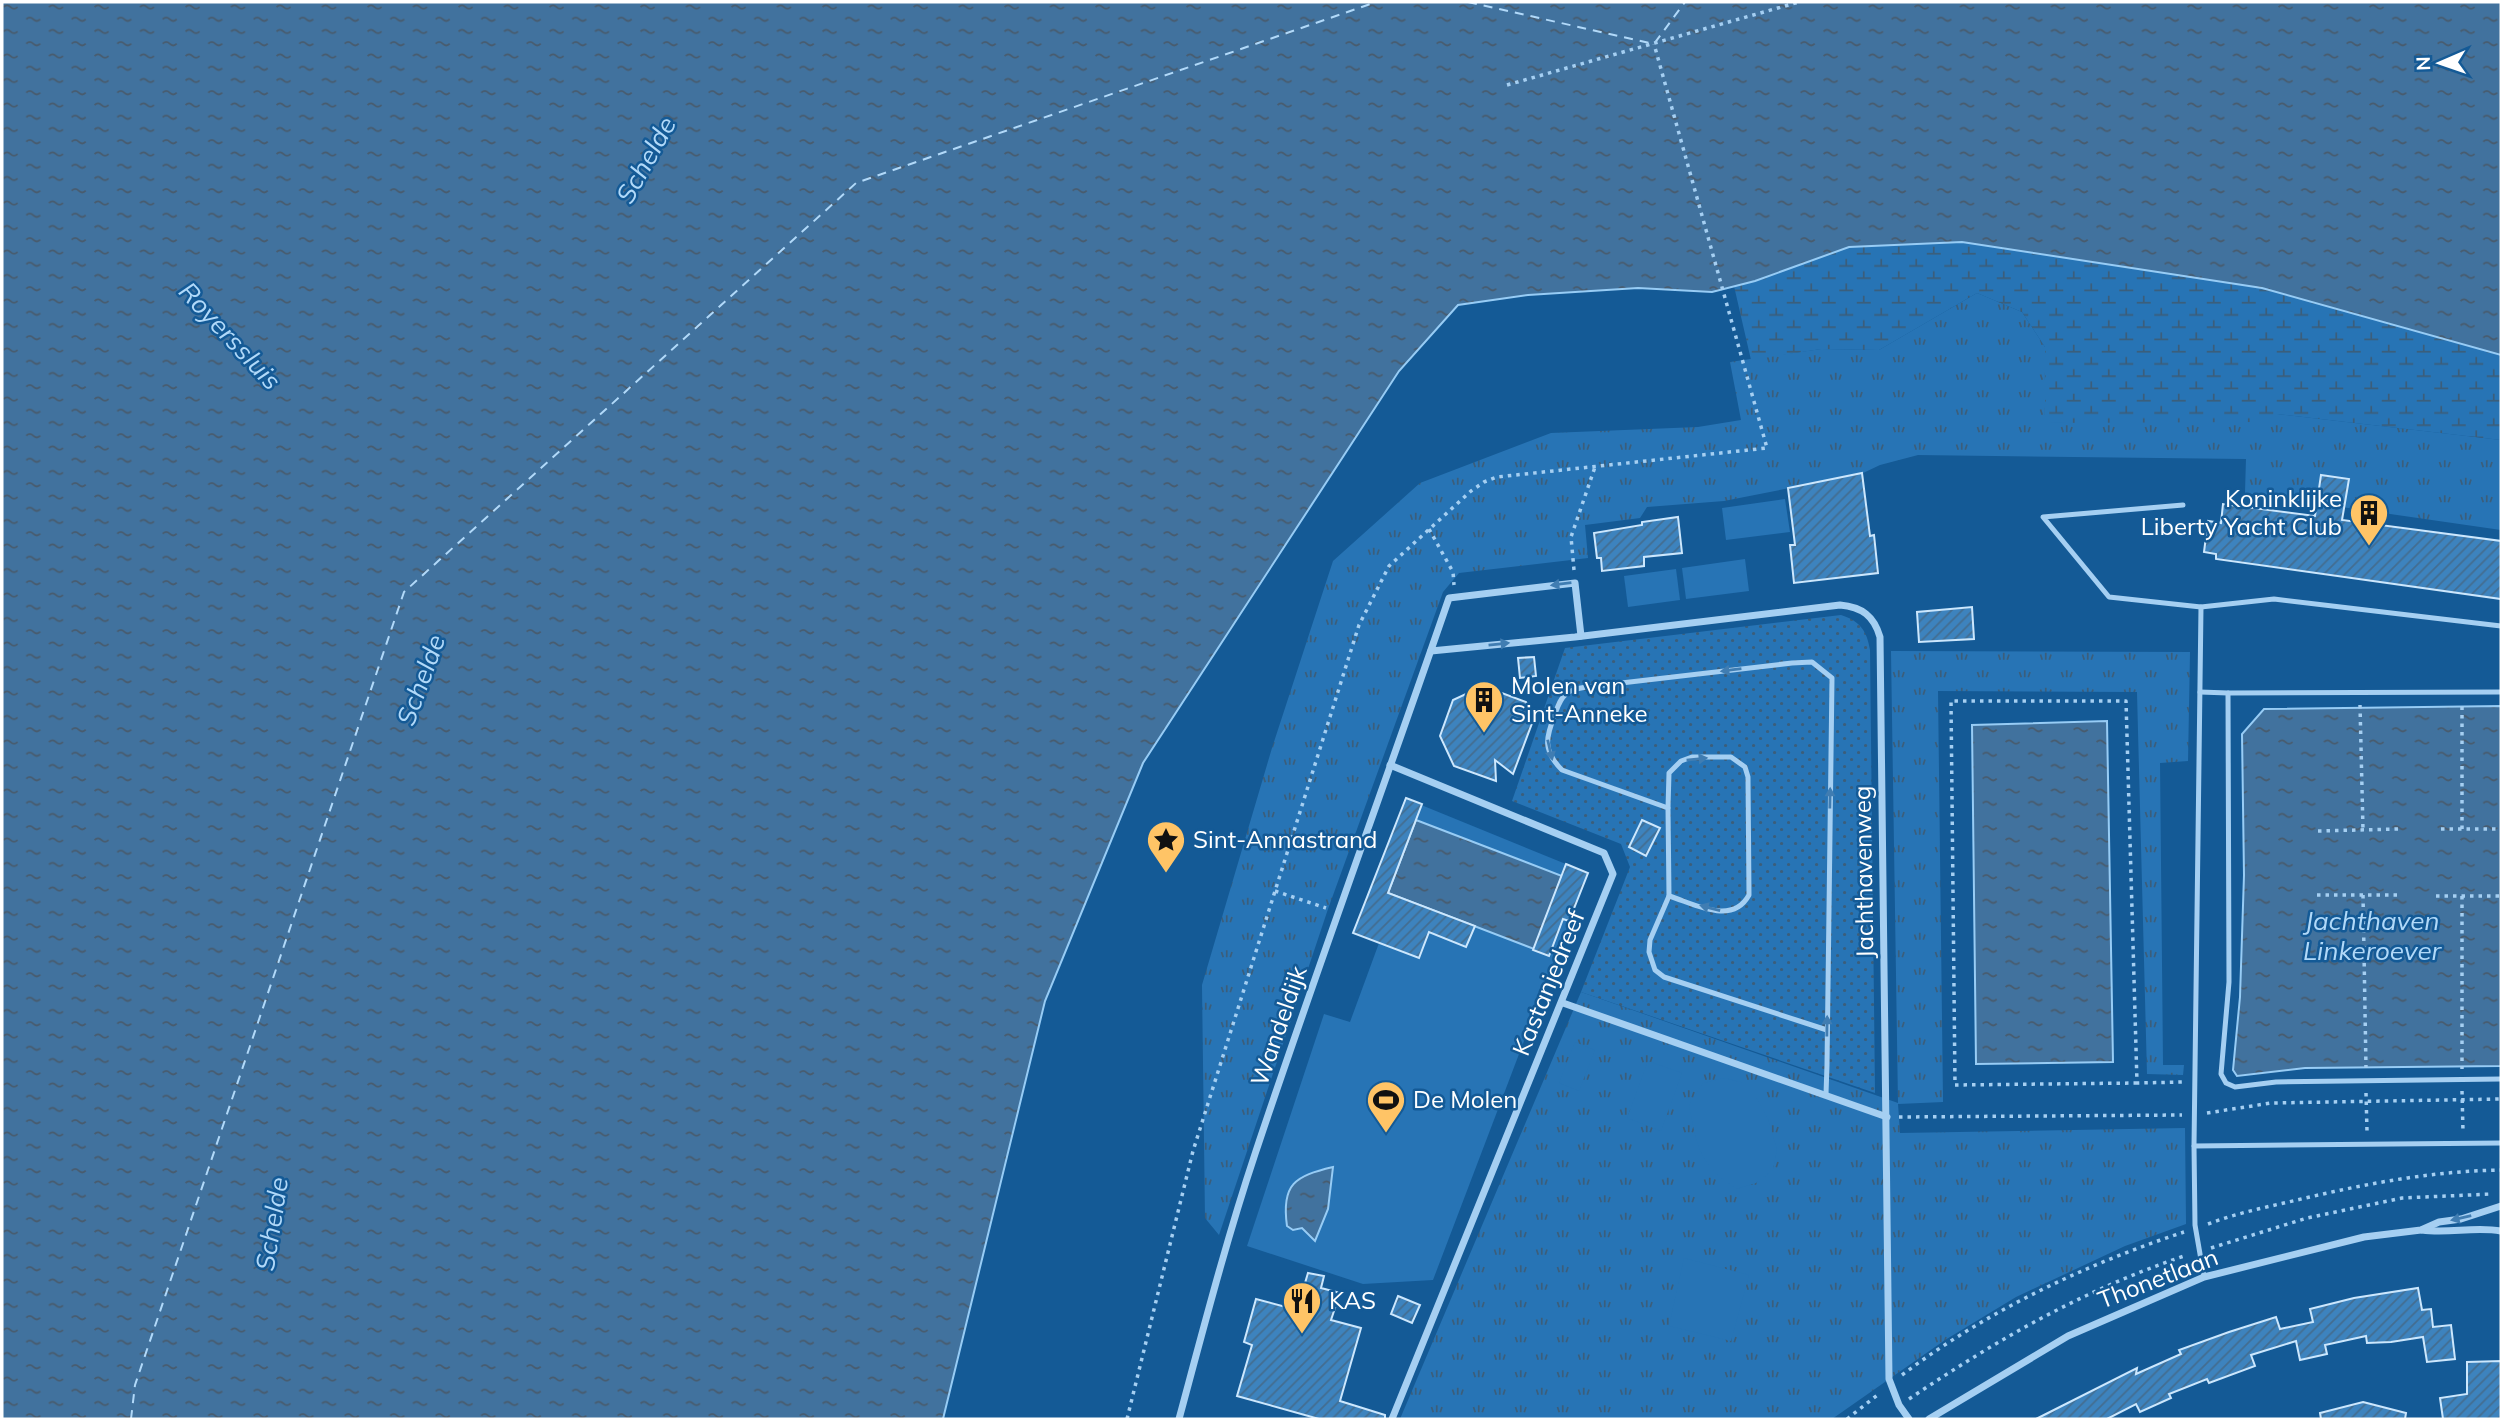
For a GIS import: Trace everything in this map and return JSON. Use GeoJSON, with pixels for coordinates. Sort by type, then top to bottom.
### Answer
{"type":"FeatureCollection","features":[{"type":"Feature","properties":{"kind":"street"},"geometry":{"type":"LineString","coordinates":[[1431,651],[1449,598],[1575,583],[1581,636]]}},
{"type":"Feature","properties":{"kind":"street","name":"Jachthavenweg"},"geometry":{"type":"LineString","coordinates":[[1431,651],[1840,605],[1853,606],[1866,612],[1876,623],[1880,637],[1889,1370],[1899,1405],[1909,1419]]}},
{"type":"Feature","properties":{"kind":"street","name":"Wandeldijk"},"geometry":{"type":"LineString","coordinates":[[1180,1419],[1216,1284],[1255,1155],[1337,912],[1431,651]]}},
{"type":"Feature","properties":{"kind":"street","name":"Kastanjedreef"},"geometry":{"type":"LineString","coordinates":[[1390,765],[1605,853],[1613,874],[1563,1003],[1392,1419]]}},
{"type":"Feature","properties":{"kind":"street"},"geometry":{"type":"LineString","coordinates":[[1563,1003],[1887,1117]]}},
{"type":"Feature","properties":{"kind":"street","name":"Thonetlaan"},"geometry":{"type":"LineString","coordinates":[[2421,1230],[2439,1222],[2461,1219],[2501,1206]]}},
{"type":"Feature","properties":{"kind":"street","name":"Thonetlaan"},"geometry":{"type":"LineString","coordinates":[[1929,1419],[2068,1336],[2204,1277],[2364,1237],[2421,1230],[2441,1233],[2462,1228],[2501,1231]]}},
{"type":"Feature","properties":{"kind":"lane"},"geometry":{"type":"LineString","coordinates":[[2183,505],[2043,517],[2109,597],[2201,607],[2274,599],[2501,626]]}},
{"type":"Feature","properties":{"kind":"lane"},"geometry":{"type":"LineString","coordinates":[[2201,607],[2194,1146],[2195,1228],[2204,1277]]}},
{"type":"Feature","properties":{"kind":"lane"},"geometry":{"type":"LineString","coordinates":[[1668,808],[1562,769],[1551,759],[1547,747],[1548,733],[1560,701],[1567,694],[1587,687],[1792,663],[1812,662],[1832,678],[1826,1094]]}},
{"type":"Feature","properties":{"kind":"lane"},"geometry":{"type":"LineString","coordinates":[[2200,692],[2501,692]]}},
{"type":"Feature","properties":{"kind":"lane"},"geometry":{"type":"LineString","coordinates":[[2228,693],[2229,982],[2221,1074],[2226,1083],[2235,1087],[2276,1082],[2501,1079]]}},
{"type":"Feature","properties":{"kind":"lane"},"geometry":{"type":"LineString","coordinates":[[1669,895],[1717,911],[1737,910],[1749,895],[1748,777],[1745,767],[1731,757],[1692,757],[1681,761],[1669,774],[1669,895],[1650,940],[1649,952],[1655,970],[1664,977],[1827,1030]]}},
{"type":"Feature","properties":{"kind":"lane"},"geometry":{"type":"LineString","coordinates":[[2194,1146],[2501,1143]]}},
{"type":"Feature","properties":{"kind":"path"},"geometry":{"type":"LineString","coordinates":[[1507,85],[1800,2]]}},
{"type":"Feature","properties":{"kind":"path"},"geometry":{"type":"LineString","coordinates":[[1127,1419],[1193,1151],[1359,625],[1389,566],[1471,491],[1497,477],[1767,448],[1654,44]]}},
{"type":"Feature","properties":{"kind":"path"},"geometry":{"type":"LineString","coordinates":[[1575,583],[1571,537],[1595,467]]}},
{"type":"Feature","properties":{"kind":"path"},"geometry":{"type":"LineString","coordinates":[[1429,529],[1453,572],[1456,597]]}},
{"type":"Feature","properties":{"kind":"path"},"geometry":{"type":"LineString","coordinates":[[2462,692],[2462,829]]}},
{"type":"Feature","properties":{"kind":"path"},"geometry":{"type":"LineString","coordinates":[[2360,693],[2363,830]]}},
{"type":"Feature","properties":{"kind":"path"},"geometry":{"type":"LineString","coordinates":[[2137,1083],[2126,701],[1951,701],[1955,1085],[2137,1083],[2194,1082]]}},
{"type":"Feature","properties":{"kind":"path"},"geometry":{"type":"LineString","coordinates":[[2318,831],[2399,829]]}},
{"type":"Feature","properties":{"kind":"path"},"geometry":{"type":"LineString","coordinates":[[2441,829],[2501,829]]}},
{"type":"Feature","properties":{"kind":"path"},"geometry":{"type":"LineString","coordinates":[[1275,891],[1337,912]]}},
{"type":"Feature","properties":{"kind":"path"},"geometry":{"type":"LineString","coordinates":[[2317,895],[2401,895]]}},
{"type":"Feature","properties":{"kind":"path"},"geometry":{"type":"LineString","coordinates":[[2363,895],[2367,1144]]}},
{"type":"Feature","properties":{"kind":"path"},"geometry":{"type":"LineString","coordinates":[[2436,896],[2501,896]]}},
{"type":"Feature","properties":{"kind":"path"},"geometry":{"type":"LineString","coordinates":[[2462,896],[2463,1144]]}},
{"type":"Feature","properties":{"kind":"path"},"geometry":{"type":"LineString","coordinates":[[1887,1117],[2194,1115],[2272,1103],[2501,1100]]}},
{"type":"Feature","properties":{"kind":"path"},"geometry":{"type":"LineString","coordinates":[[1847,1419],[1891,1383],[1962,1334],[2036,1293],[2123,1253],[2224,1218],[2337,1191],[2421,1176],[2501,1170]]}},
{"type":"Feature","properties":{"kind":"green space"},"geometry":{"type":"Polygon","coordinates":[[[1962,242],[2262,288],[2501,355],[2501,440],[2277,414],[2264,422],[2045,423],[2045,347],[2022,312],[1977,293],[1879,350],[1821,349],[1751,360],[1734,286],[1849,247],[1962,242]]]}},
{"type":"Feature","properties":{"kind":"green space"},"geometry":{"type":"Polygon","coordinates":[[[1977,293],[2022,312],[2045,347],[2045,423],[2277,414],[2501,440],[2501,530],[2245,493],[2246,459],[1918,455],[1880,465],[1861,474],[1724,501],[1647,507],[1640,518],[1585,525],[1588,558],[1459,573],[1443,592],[1328,909],[1219,1235],[1205,1218],[1202,985],[1272,748],[1333,561],[1420,483],[1551,433],[1698,427],[1741,420],[1730,362],[1821,349],[1879,350],[1977,293]]]}},
{"type":"Feature","properties":{"kind":"green space"},"geometry":{"type":"Polygon","coordinates":[[[1785,499],[1790,532],[1726,540],[1722,508],[1785,499]]]}},
{"type":"Feature","properties":{"kind":"green space"},"geometry":{"type":"Polygon","coordinates":[[[1745,559],[1749,591],[1686,599],[1682,568],[1745,559]]]}},
{"type":"Feature","properties":{"kind":"green space"},"geometry":{"type":"Polygon","coordinates":[[[1676,569],[1680,600],[1628,607],[1624,576],[1676,569]]]}},
{"type":"Feature","properties":{"kind":"green space"},"geometry":{"type":"Polygon","coordinates":[[[1841,615],[1862,628],[1870,650],[1875,1093],[1581,992],[1630,867],[1621,844],[1512,801],[1565,648],[1841,615]]]}},
{"type":"Feature","properties":{"kind":"green space"},"geometry":{"type":"Polygon","coordinates":[[[1891,651],[2190,652],[2188,761],[2160,763],[2163,1065],[2184,1065],[2183,1075],[2147,1074],[2137,692],[1938,691],[1943,1102],[1898,1104],[1900,1133],[2185,1128],[2186,1224],[2125,1246],[2016,1297],[1945,1340],[1832,1419],[1400,1419],[1581,992],[1898,1103],[1891,651]]]}},
{"type":"Feature","properties":{"kind":"green space","name":"De Molen"},"geometry":{"type":"Polygon","coordinates":[[[1409,800],[1588,873],[1433,1280],[1363,1284],[1247,1246],[1324,1014],[1350,1022],[1379,943],[1353,933],[1409,800]]]}},
{"type":"Feature","properties":{"kind":"green space"},"geometry":{"type":"Polygon","coordinates":[[[1575,1042],[1595,1050],[1579,1091],[1559,1083],[1575,1042]]]}},
{"type":"Feature","properties":{"kind":"green space"},"geometry":{"type":"Polygon","coordinates":[[[1648,1061],[1682,1073],[1661,1131],[1627,1118],[1648,1061]]]}},
{"type":"Feature","properties":{"kind":"green space"},"geometry":{"type":"Polygon","coordinates":[[[1724,1078],[1741,1082],[1757,1099],[1768,1119],[1777,1149],[1773,1170],[1756,1183],[1736,1189],[1714,1170],[1701,1153],[1689,1105],[1703,1083],[1724,1078]]]}},
{"type":"Feature","properties":{"kind":"green space"},"geometry":{"type":"Polygon","coordinates":[[[1684,1258],[1749,1275],[1731,1341],[1669,1326],[1684,1258]]]}},
{"type":"Feature","properties":{"kind":"water"},"geometry":{"type":"Polygon","coordinates":[[[2,2],[2501,2],[2501,355],[2262,288],[1962,242],[1849,247],[1755,281],[1712,292],[1638,288],[1528,295],[1458,305],[1399,371],[1143,763],[1045,1001],[943,1419],[2,1419],[2,2]]]}},
{"type":"Feature","properties":{"kind":"water","name":"Jachthaven Linkeroever"},"geometry":{"type":"Polygon","coordinates":[[[2501,706],[2501,1066],[2305,1068],[2237,1076],[2233,1070],[2240,997],[2244,875],[2242,734],[2264,709],[2501,706]]]}},
{"type":"Feature","properties":{"kind":"water"},"geometry":{"type":"Polygon","coordinates":[[[2107,721],[2113,1062],[1976,1064],[1972,725],[2107,721]]]}},
{"type":"Feature","properties":{"kind":"water"},"geometry":{"type":"Polygon","coordinates":[[[1416,820],[1562,876],[1534,949],[1388,893],[1416,820]]]}},
{"type":"Feature","properties":{"kind":"water"},"geometry":{"type":"Polygon","coordinates":[[[1333,1167],[1328,1209],[1315,1241],[1302,1228],[1293,1230],[1287,1226],[1286,1200],[1289,1191],[1300,1179],[1333,1167]]]}},
{"type":"Feature","properties":{"kind":"building"},"geometry":{"type":"Polygon","coordinates":[[[1862,473],[1878,573],[1794,583],[1790,545],[1795,545],[1788,488],[1862,473]]]}},
{"type":"Feature","properties":{"kind":"building","name":"Koninklijke Liberty Yacht Club"},"geometry":{"type":"Polygon","coordinates":[[[2321,475],[2349,479],[2342,520],[2501,541],[2501,599],[2216,559],[2216,554],[2204,552],[2208,521],[2221,523],[2223,504],[2315,516],[2321,475]]]}},
{"type":"Feature","properties":{"kind":"building"},"geometry":{"type":"Polygon","coordinates":[[[1678,517],[1682,553],[1644,557],[1644,566],[1602,571],[1601,558],[1597,558],[1594,533],[1678,517]]]}},
{"type":"Feature","properties":{"kind":"building"},"geometry":{"type":"Polygon","coordinates":[[[1972,607],[1974,639],[1919,642],[1917,612],[1972,607]]]}},
{"type":"Feature","properties":{"kind":"building"},"geometry":{"type":"Polygon","coordinates":[[[1534,657],[1536,676],[1520,678],[1518,658],[1534,657]]]}},
{"type":"Feature","properties":{"kind":"building","name":"Molen van Sint-Anneke"},"geometry":{"type":"Polygon","coordinates":[[[1483,686],[1526,702],[1534,718],[1513,774],[1495,760],[1496,781],[1454,766],[1440,736],[1453,700],[1483,686]]]}},
{"type":"Feature","properties":{"kind":"building"},"geometry":{"type":"Polygon","coordinates":[[[1406,798],[1422,804],[1388,893],[1475,926],[1466,947],[1429,932],[1419,958],[1353,933],[1406,798]]]}},
{"type":"Feature","properties":{"kind":"building"},"geometry":{"type":"Polygon","coordinates":[[[1642,820],[1660,828],[1646,856],[1629,847],[1642,820]]]}},
{"type":"Feature","properties":{"kind":"building"},"geometry":{"type":"Polygon","coordinates":[[[1566,864],[1588,873],[1569,921],[1563,919],[1549,956],[1533,950],[1566,864]]]}},
{"type":"Feature","properties":{"kind":"building"},"geometry":{"type":"Polygon","coordinates":[[[1308,1273],[1324,1276],[1321,1288],[1340,1293],[1331,1320],[1361,1328],[1340,1401],[1385,1415],[1385,1419],[1319,1419],[1237,1396],[1252,1345],[1244,1342],[1256,1299],[1297,1310],[1308,1273]]]}},
{"type":"Feature","properties":{"kind":"building"},"geometry":{"type":"Polygon","coordinates":[[[2418,1288],[2422,1310],[2431,1309],[2433,1327],[2451,1325],[2455,1359],[2427,1362],[2423,1337],[2367,1343],[2366,1336],[2325,1345],[2327,1354],[2300,1360],[2296,1341],[2251,1355],[2255,1366],[2209,1383],[2207,1379],[2169,1394],[2171,1398],[2140,1412],[2136,1404],[2107,1419],[2036,1419],[2137,1368],[2136,1374],[2181,1354],[2179,1350],[2229,1332],[2276,1317],[2280,1329],[2313,1322],[2310,1309],[2354,1298],[2418,1288]]]}},
{"type":"Feature","properties":{"kind":"building"},"geometry":{"type":"Polygon","coordinates":[[[1398,1296],[1420,1305],[1412,1323],[1391,1314],[1398,1296]]]}},
{"type":"Feature","properties":{"kind":"building"},"geometry":{"type":"Polygon","coordinates":[[[2501,1361],[2501,1419],[2443,1419],[2440,1398],[2467,1394],[2467,1362],[2501,1361]]]}},
{"type":"Feature","properties":{"kind":"building"},"geometry":{"type":"Polygon","coordinates":[[[2363,1402],[2406,1413],[2405,1419],[2321,1419],[2320,1413],[2363,1402]]]}},
{"type":"Feature","properties":{"kind":"ferry route"},"geometry":{"type":"LineString","coordinates":[[131,1419],[135,1385],[404,592],[856,183],[1376,2]]}},
{"type":"Feature","properties":{"kind":"ferry route"},"geometry":{"type":"LineString","coordinates":[[1468,2],[1654,44],[1685,2]]}},
{"type":"Feature","properties":{"kind":"place","name":"Koninklijke Liberty Yacht Club"},"geometry":{"type":"Point","coordinates":[2369,547]}},
{"type":"Feature","properties":{"kind":"place","name":"Molen van Sint-Anneke"},"geometry":{"type":"Point","coordinates":[1484,734]}},
{"type":"Feature","properties":{"kind":"place","name":"Sint-Annastrand"},"geometry":{"type":"Point","coordinates":[1166,874]}},
{"type":"Feature","properties":{"kind":"place","name":"De Molen"},"geometry":{"type":"Point","coordinates":[1386,1134]}},
{"type":"Feature","properties":{"kind":"place","name":"KAS"},"geometry":{"type":"Point","coordinates":[1302,1335]}},
{"type":"Feature","properties":{"kind":"water label","name":"Schelde"},"geometry":{"type":"Point","coordinates":[646,160]}},
{"type":"Feature","properties":{"kind":"water label","name":"Royerssluis"},"geometry":{"type":"Point","coordinates":[230,336]}},
{"type":"Feature","properties":{"kind":"water label","name":"Schelde"},"geometry":{"type":"Point","coordinates":[421,680]}},
{"type":"Feature","properties":{"kind":"water label","name":"Schelde"},"geometry":{"type":"Point","coordinates":[272,1224]}}]}
